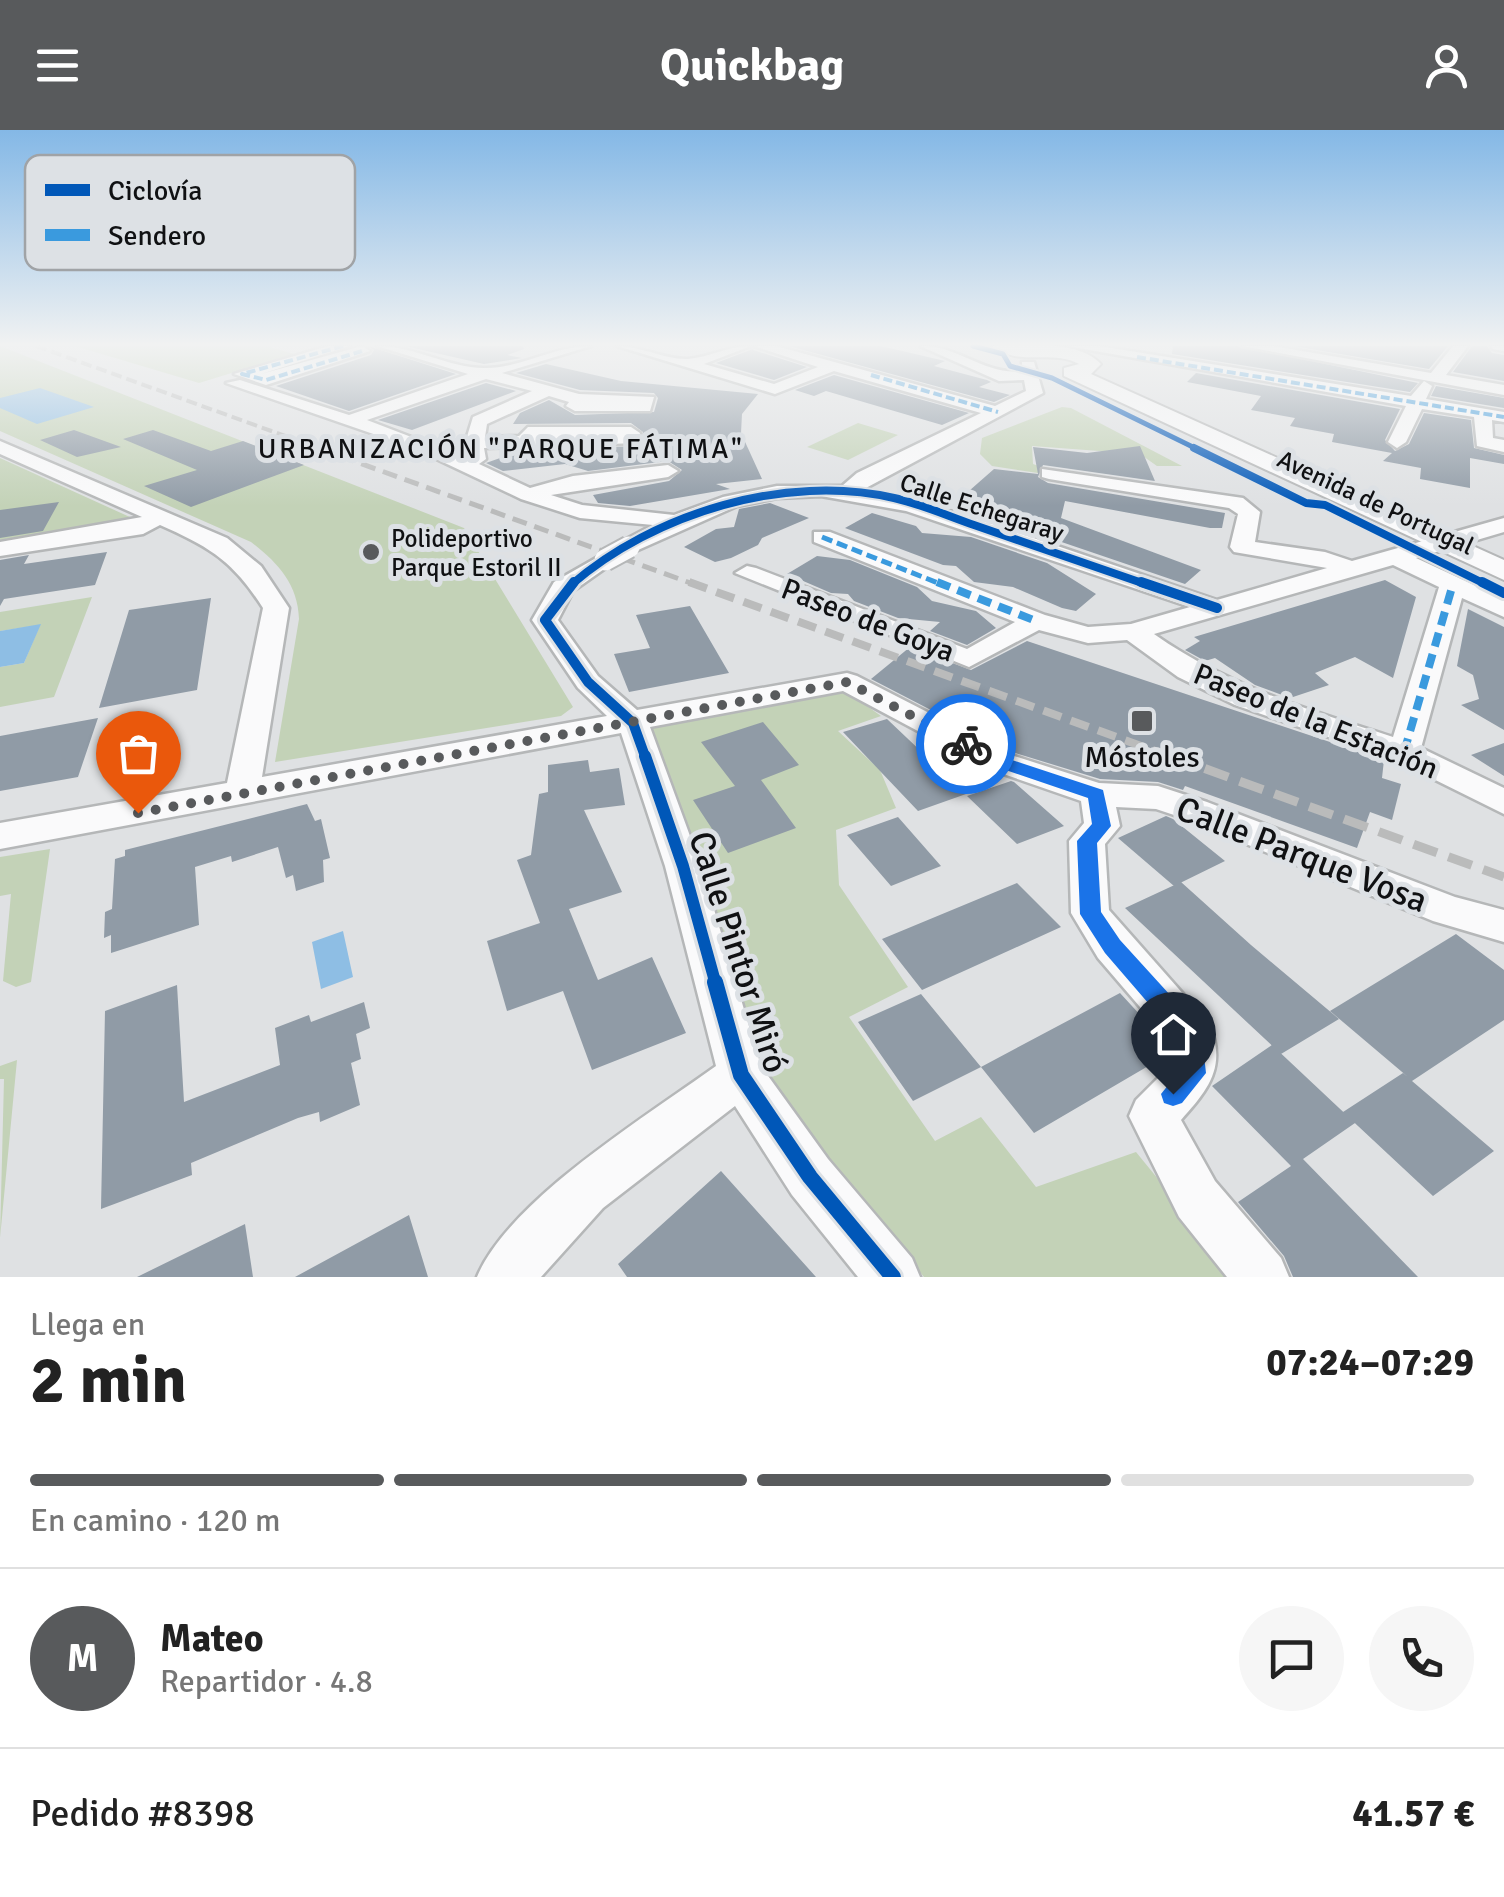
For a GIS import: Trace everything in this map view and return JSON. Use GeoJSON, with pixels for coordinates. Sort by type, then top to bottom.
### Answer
{"type":"FeatureCollection","features":[{"type":"Feature","properties":{"kind":"main road","name":"Avenida de Portugal"},"geometry":{"type":"LineString","coordinates":[[1157,400],[1504,571]]}},
{"type":"Feature","properties":{"kind":"main road","name":"Avenida de Portugal"},"geometry":{"type":"LineString","coordinates":[[1450,541],[1504,560]]}},
{"type":"Feature","properties":{"kind":"street"},"geometry":{"type":"LineString","coordinates":[[286,400],[424,446],[482,470],[528,495],[580,511],[673,521]]}},
{"type":"Feature","properties":{"kind":"street"},"geometry":{"type":"LineString","coordinates":[[351,420],[410,400]]}},
{"type":"Feature","properties":{"kind":"street"},"geometry":{"type":"LineString","coordinates":[[482,470],[475,438],[480,421],[527,400]]}},
{"type":"Feature","properties":{"kind":"street"},"geometry":{"type":"LineString","coordinates":[[955,400],[998,412]]}},
{"type":"Feature","properties":{"kind":"street"},"geometry":{"type":"LineString","coordinates":[[894,453],[862,469],[851,479],[852,486],[1022,400]]}},
{"type":"Feature","properties":{"kind":"street"},"geometry":{"type":"LineString","coordinates":[[1403,400],[1504,417]]}},
{"type":"Feature","properties":{"kind":"street"},"geometry":{"type":"LineString","coordinates":[[1397,442],[1418,402]]}},
{"type":"Feature","properties":{"kind":"street"},"geometry":{"type":"LineString","coordinates":[[1483,413],[1494,444],[1488,471]]}},
{"type":"Feature","properties":{"kind":"street"},"geometry":{"type":"LineString","coordinates":[[424,446],[475,438],[529,439]]}},
{"type":"Feature","properties":{"kind":"street"},"geometry":{"type":"LineString","coordinates":[[0,447],[219,543],[252,571],[276,608],[242,794]]}},
{"type":"Feature","properties":{"kind":"street"},"geometry":{"type":"LineString","coordinates":[[1048,472],[1235,503],[1249,512],[1242,547],[1325,560],[1347,568]]}},
{"type":"Feature","properties":{"kind":"street"},"geometry":{"type":"LineString","coordinates":[[528,495],[573,482]]}},
{"type":"Feature","properties":{"kind":"street","name":"Calle Echegaray"},"geometry":{"type":"LineString","coordinates":[[633,722],[588,682],[545,620],[563,588],[618,553],[673,521],[759,494],[852,486],[1217,608]]}},
{"type":"Feature","properties":{"kind":"street"},"geometry":{"type":"LineString","coordinates":[[0,549],[143,527],[157,517]]}},
{"type":"Feature","properties":{"kind":"street"},"geometry":{"type":"LineString","coordinates":[[822,536],[1036,621],[1088,635],[1133,632],[1504,525]]}},
{"type":"Feature","properties":{"kind":"street","name":"Avenida de Portugal"},"geometry":{"type":"LineString","coordinates":[[1394,556],[1504,610]]}},
{"type":"Feature","properties":{"kind":"street","name":"Paseo de Goya"},"geometry":{"type":"LineString","coordinates":[[747,573],[969,659],[1036,621]]}},
{"type":"Feature","properties":{"kind":"street"},"geometry":{"type":"LineString","coordinates":[[1404,752],[1452,584]]}},
{"type":"Feature","properties":{"kind":"street","name":"Paseo de la Estación"},"geometry":{"type":"LineString","coordinates":[[1133,632],[1188,671],[1246,700],[1404,752],[1504,802]]}},
{"type":"Feature","properties":{"kind":"street","name":"Calle Parque Vosa"},"geometry":{"type":"LineString","coordinates":[[633,722],[847,682],[1000,762],[1097,794],[1158,798],[1195,810],[1447,910],[1504,926]]}},
{"type":"Feature","properties":{"kind":"street"},"geometry":{"type":"LineString","coordinates":[[0,836],[633,722]]}},
{"type":"Feature","properties":{"kind":"street","name":"Calle Pintor Miró"},"geometry":{"type":"LineString","coordinates":[[633,722],[683,866],[742,1075],[810,1178],[893,1277]]}},
{"type":"Feature","properties":{"kind":"street"},"geometry":{"type":"LineString","coordinates":[[1097,794],[1102,826],[1087,841],[1090,914],[1112,946],[1192,1036],[1194,1073],[1152,1116],[1197,1199],[1262,1277]]}},
{"type":"Feature","properties":{"kind":"street"},"geometry":{"type":"LineString","coordinates":[[504,1277],[586,1190],[742,1075]]}},
{"type":"Feature","properties":{"kind":"green space","name":"Polideportivo Parque Estoril II"},"geometry":{"type":"Polygon","coordinates":[[[0,400],[136,400],[464,528],[573,707],[561,716],[275,762],[299,619],[295,595],[284,575],[251,542],[0,431],[0,400]]]}},
{"type":"Feature","properties":{"kind":"green space"},"geometry":{"type":"Polygon","coordinates":[[[1062,407],[1071,408],[1182,466],[1157,466],[1140,454],[1032,446],[1033,464],[1044,468],[1038,473],[992,466],[980,454],[982,438],[1062,407]]]}},
{"type":"Feature","properties":{"kind":"green space"},"geometry":{"type":"Polygon","coordinates":[[[858,423],[898,435],[848,460],[807,447],[858,423]]]}},
{"type":"Feature","properties":{"kind":"green space"},"geometry":{"type":"Polygon","coordinates":[[[0,458],[132,518],[0,540],[0,458]]]}},
{"type":"Feature","properties":{"kind":"green space"},"geometry":{"type":"Polygon","coordinates":[[[92,597],[54,697],[0,707],[0,667],[24,663],[40,625],[0,631],[0,612],[92,597]]]}},
{"type":"Feature","properties":{"kind":"green space"},"geometry":{"type":"Polygon","coordinates":[[[846,691],[881,716],[838,731],[880,770],[896,808],[836,830],[839,885],[908,987],[849,1017],[935,1141],[981,1117],[1036,1187],[1136,1152],[1238,1277],[924,1277],[754,1067],[651,727],[846,691]]]}},
{"type":"Feature","properties":{"kind":"green space"},"geometry":{"type":"Polygon","coordinates":[[[50,849],[31,982],[16,987],[3,981],[11,894],[0,896],[0,857],[50,849]]]}},
{"type":"Feature","properties":{"kind":"green space"},"geometry":{"type":"Polygon","coordinates":[[[17,1060],[0,1238],[4,1079],[0,1079],[0,1066],[17,1060]]]}},
{"type":"Feature","properties":{"kind":"water"},"geometry":{"type":"Polygon","coordinates":[[[0,400],[73,400],[94,407],[37,424],[0,408],[0,400]]]}},
{"type":"Feature","properties":{"kind":"water"},"geometry":{"type":"Polygon","coordinates":[[[41,624],[24,663],[0,667],[0,631],[41,624]]]}},
{"type":"Feature","properties":{"kind":"water"},"geometry":{"type":"Polygon","coordinates":[[[343,931],[353,977],[321,989],[312,942],[343,931]]]}},
{"type":"Feature","properties":{"kind":"building"},"geometry":{"type":"Polygon","coordinates":[[[315,400],[382,400],[349,411],[315,400]]]}},
{"type":"Feature","properties":{"kind":"building"},"geometry":{"type":"Polygon","coordinates":[[[438,400],[493,400],[412,430],[378,420],[438,400]]]}},
{"type":"Feature","properties":{"kind":"building"},"geometry":{"type":"Polygon","coordinates":[[[549,400],[575,415],[654,412],[658,400],[754,400],[742,414],[741,433],[762,479],[716,484],[730,489],[630,506],[598,503],[593,495],[669,481],[682,470],[668,461],[588,471],[565,464],[503,471],[486,463],[523,450],[640,446],[643,432],[631,423],[513,424],[520,413],[549,400]]]}},
{"type":"Feature","properties":{"kind":"building"},"geometry":{"type":"Polygon","coordinates":[[[855,400],[921,400],[969,413],[942,425],[855,400]]]}},
{"type":"Feature","properties":{"kind":"building"},"geometry":{"type":"Polygon","coordinates":[[[1258,400],[1346,400],[1400,409],[1385,440],[1395,451],[1409,444],[1424,413],[1471,420],[1474,448],[1504,455],[1504,464],[1470,458],[1470,488],[1420,479],[1421,468],[1383,461],[1392,453],[1332,442],[1334,434],[1290,426],[1295,418],[1251,410],[1258,400]]]}},
{"type":"Feature","properties":{"kind":"building"},"geometry":{"type":"Polygon","coordinates":[[[1452,400],[1504,400],[1504,408],[1452,400]]]}},
{"type":"Feature","properties":{"kind":"building"},"geometry":{"type":"Polygon","coordinates":[[[74,430],[121,447],[77,457],[40,440],[74,430]]]}},
{"type":"Feature","properties":{"kind":"building"},"geometry":{"type":"Polygon","coordinates":[[[153,430],[211,451],[243,441],[304,465],[191,507],[144,486],[197,470],[123,439],[153,430]]]}},
{"type":"Feature","properties":{"kind":"building"},"geometry":{"type":"Polygon","coordinates":[[[1140,446],[1155,481],[1043,465],[1038,477],[1048,483],[1225,513],[1222,528],[1210,528],[1065,501],[1061,518],[1201,570],[1185,584],[953,505],[994,469],[1038,474],[1033,447],[1087,453],[1140,446]]]}},
{"type":"Feature","properties":{"kind":"building"},"geometry":{"type":"Polygon","coordinates":[[[59,502],[43,531],[0,538],[0,510],[59,502]]]}},
{"type":"Feature","properties":{"kind":"building"},"geometry":{"type":"Polygon","coordinates":[[[770,503],[809,518],[762,538],[758,545],[731,558],[715,562],[684,547],[716,529],[734,527],[739,509],[770,503]]]}},
{"type":"Feature","properties":{"kind":"building"},"geometry":{"type":"Polygon","coordinates":[[[872,513],[916,526],[922,533],[971,537],[1047,563],[1096,594],[1076,611],[1062,608],[1013,587],[974,582],[956,566],[943,565],[845,528],[872,513]]]}},
{"type":"Feature","properties":{"kind":"building"},"geometry":{"type":"Polygon","coordinates":[[[107,552],[95,585],[4,599],[0,606],[0,560],[29,555],[24,564],[107,552]]]}},
{"type":"Feature","properties":{"kind":"building"},"geometry":{"type":"Polygon","coordinates":[[[817,556],[850,560],[917,587],[932,601],[976,611],[996,628],[967,645],[930,631],[940,622],[898,618],[854,601],[848,594],[831,593],[787,574],[817,556]]]}},
{"type":"Feature","properties":{"kind":"building"},"geometry":{"type":"Polygon","coordinates":[[[1385,580],[1416,597],[1393,678],[1355,657],[1315,673],[1329,685],[1290,698],[1255,685],[1215,658],[1205,661],[1185,650],[1200,641],[1194,637],[1385,580]]]}},
{"type":"Feature","properties":{"kind":"building"},"geometry":{"type":"Polygon","coordinates":[[[211,598],[197,690],[99,708],[129,610],[211,598]]]}},
{"type":"Feature","properties":{"kind":"building"},"geometry":{"type":"Polygon","coordinates":[[[690,606],[729,673],[629,692],[614,654],[650,648],[636,615],[690,606]]]}},
{"type":"Feature","properties":{"kind":"building"},"geometry":{"type":"Polygon","coordinates":[[[1468,609],[1504,627],[1504,730],[1461,705],[1479,699],[1473,675],[1457,666],[1468,609]]]}},
{"type":"Feature","properties":{"kind":"building"},"geometry":{"type":"Polygon","coordinates":[[[1027,641],[1384,760],[1382,778],[1401,784],[1392,820],[1370,812],[1357,848],[1185,786],[1183,790],[1158,782],[1100,779],[1012,752],[871,679],[910,647],[971,670],[1027,641]]]}},
{"type":"Feature","properties":{"kind":"building"},"geometry":{"type":"Polygon","coordinates":[[[98,718],[78,777],[0,791],[0,736],[98,718]]]}},
{"type":"Feature","properties":{"kind":"building"},"geometry":{"type":"Polygon","coordinates":[[[887,719],[966,794],[918,811],[843,732],[887,719]]]}},
{"type":"Feature","properties":{"kind":"building"},"geometry":{"type":"Polygon","coordinates":[[[763,722],[799,765],[761,780],[796,828],[728,853],[693,800],[735,786],[701,742],[763,722]]]}},
{"type":"Feature","properties":{"kind":"building"},"geometry":{"type":"Polygon","coordinates":[[[1504,743],[1504,776],[1471,755],[1504,743]]]}},
{"type":"Feature","properties":{"kind":"building"},"geometry":{"type":"Polygon","coordinates":[[[588,760],[590,772],[619,768],[625,805],[584,810],[622,892],[569,909],[598,980],[652,957],[686,1033],[592,1070],[563,991],[507,1011],[487,941],[540,923],[517,860],[531,855],[539,794],[548,792],[548,765],[588,760]]]}},
{"type":"Feature","properties":{"kind":"building"},"geometry":{"type":"Polygon","coordinates":[[[1011,781],[1064,826],[1017,844],[967,796],[1011,781]]]}},
{"type":"Feature","properties":{"kind":"building"},"geometry":{"type":"Polygon","coordinates":[[[307,804],[315,821],[321,819],[330,858],[323,860],[324,882],[296,891],[293,875],[286,878],[278,847],[232,862],[231,856],[195,867],[199,925],[111,953],[111,935],[104,938],[105,912],[112,909],[115,859],[125,856],[125,850],[307,804]]]}},
{"type":"Feature","properties":{"kind":"building"},"geometry":{"type":"Polygon","coordinates":[[[1166,816],[1225,861],[1174,886],[1118,838],[1166,816]]]}},
{"type":"Feature","properties":{"kind":"building"},"geometry":{"type":"Polygon","coordinates":[[[898,817],[941,866],[891,886],[847,835],[898,817]]]}},
{"type":"Feature","properties":{"kind":"building"},"geometry":{"type":"Polygon","coordinates":[[[1181,882],[1339,1019],[1281,1054],[1125,908],[1181,882]]]}},
{"type":"Feature","properties":{"kind":"building"},"geometry":{"type":"Polygon","coordinates":[[[1017,883],[1061,927],[922,990],[882,939],[1017,883]]]}},
{"type":"Feature","properties":{"kind":"building"},"geometry":{"type":"Polygon","coordinates":[[[1456,934],[1504,970],[1504,1020],[1412,1081],[1494,1151],[1433,1196],[1343,1112],[1403,1073],[1408,1077],[1330,1011],[1456,934]]]}},
{"type":"Feature","properties":{"kind":"building"},"geometry":{"type":"Polygon","coordinates":[[[177,985],[184,1102],[280,1065],[275,1028],[309,1015],[311,1022],[364,1002],[370,1028],[356,1034],[361,1059],[351,1063],[360,1105],[320,1122],[319,1112],[298,1118],[191,1163],[192,1175],[101,1209],[105,1011],[177,985]]]}},
{"type":"Feature","properties":{"kind":"building"},"geometry":{"type":"Polygon","coordinates":[[[1120,993],[1166,1043],[1167,1055],[1034,1133],[981,1067],[1120,993]]]}},
{"type":"Feature","properties":{"kind":"building"},"geometry":{"type":"Polygon","coordinates":[[[921,994],[981,1067],[913,1101],[858,1022],[921,994]]]}},
{"type":"Feature","properties":{"kind":"building"},"geometry":{"type":"Polygon","coordinates":[[[1272,1045],[1355,1123],[1303,1159],[1418,1277],[1293,1277],[1284,1256],[1238,1202],[1291,1166],[1212,1086],[1272,1045]]]}},
{"type":"Feature","properties":{"kind":"building"},"geometry":{"type":"Polygon","coordinates":[[[721,1171],[816,1277],[627,1277],[618,1264],[721,1171]]]}},
{"type":"Feature","properties":{"kind":"building"},"geometry":{"type":"Polygon","coordinates":[[[409,1215],[428,1277],[295,1277],[409,1215]]]}},
{"type":"Feature","properties":{"kind":"building"},"geometry":{"type":"Polygon","coordinates":[[[245,1224],[253,1277],[137,1277],[245,1224]]]}},
{"type":"Feature","properties":{"kind":"railway"},"geometry":{"type":"LineString","coordinates":[[184,400],[324,450]]}},
{"type":"Feature","properties":{"kind":"railway"},"geometry":{"type":"LineString","coordinates":[[318,448],[696,585]]}},
{"type":"Feature","properties":{"kind":"railway"},"geometry":{"type":"LineString","coordinates":[[689,582],[1177,759]]}},
{"type":"Feature","properties":{"kind":"railway"},"geometry":{"type":"LineString","coordinates":[[1170,756],[1504,877]]}},
{"type":"Feature","properties":{"kind":"marked path"},"geometry":{"type":"LineString","coordinates":[[955,400],[998,412]]}},
{"type":"Feature","properties":{"kind":"marked path"},"geometry":{"type":"LineString","coordinates":[[1397,400],[1504,417]]}},
{"type":"Feature","properties":{"kind":"marked path"},"geometry":{"type":"LineString","coordinates":[[822,537],[1036,621]]}},
{"type":"Feature","properties":{"kind":"marked path"},"geometry":{"type":"LineString","coordinates":[[1404,752],[1453,584]]}},
{"type":"Feature","properties":{"kind":"cycle path"},"geometry":{"type":"LineString","coordinates":[[1096,400],[1306,503],[1325,505],[1504,593]]}},
{"type":"Feature","properties":{"kind":"cycle path"},"geometry":{"type":"LineString","coordinates":[[893,1277],[810,1177],[741,1075],[683,866],[633,723],[588,682],[545,620],[562,594],[581,576],[662,529],[758,497],[825,491],[895,498],[1217,608]]}},
{"type":"Feature","properties":{"kind":"way so far"},"geometry":{"type":"LineString","coordinates":[[138,813],[847,682],[966,744]]}},
{"type":"Feature","properties":{"kind":"place","name":"Polideportivo Parque Estoril II"},"geometry":{"type":"Point","coordinates":[371,552]}},
{"type":"Feature","properties":{"kind":"place","name":"Móstoles"},"geometry":{"type":"Point","coordinates":[1142,721]}},
{"type":"Feature","properties":{"kind":"district","name":"URBANIZACIÓN \"PARQUE FÁTIMA\""},"geometry":{"type":"Point","coordinates":[501,448]}},
{"type":"Feature","properties":{"kind":"route"},"geometry":{"type":"LineString","coordinates":[[966,744],[1000,762],[1097,794],[1102,826],[1087,841],[1090,914],[1112,946],[1192,1036],[1194,1073],[1173,1094]]}}]}
